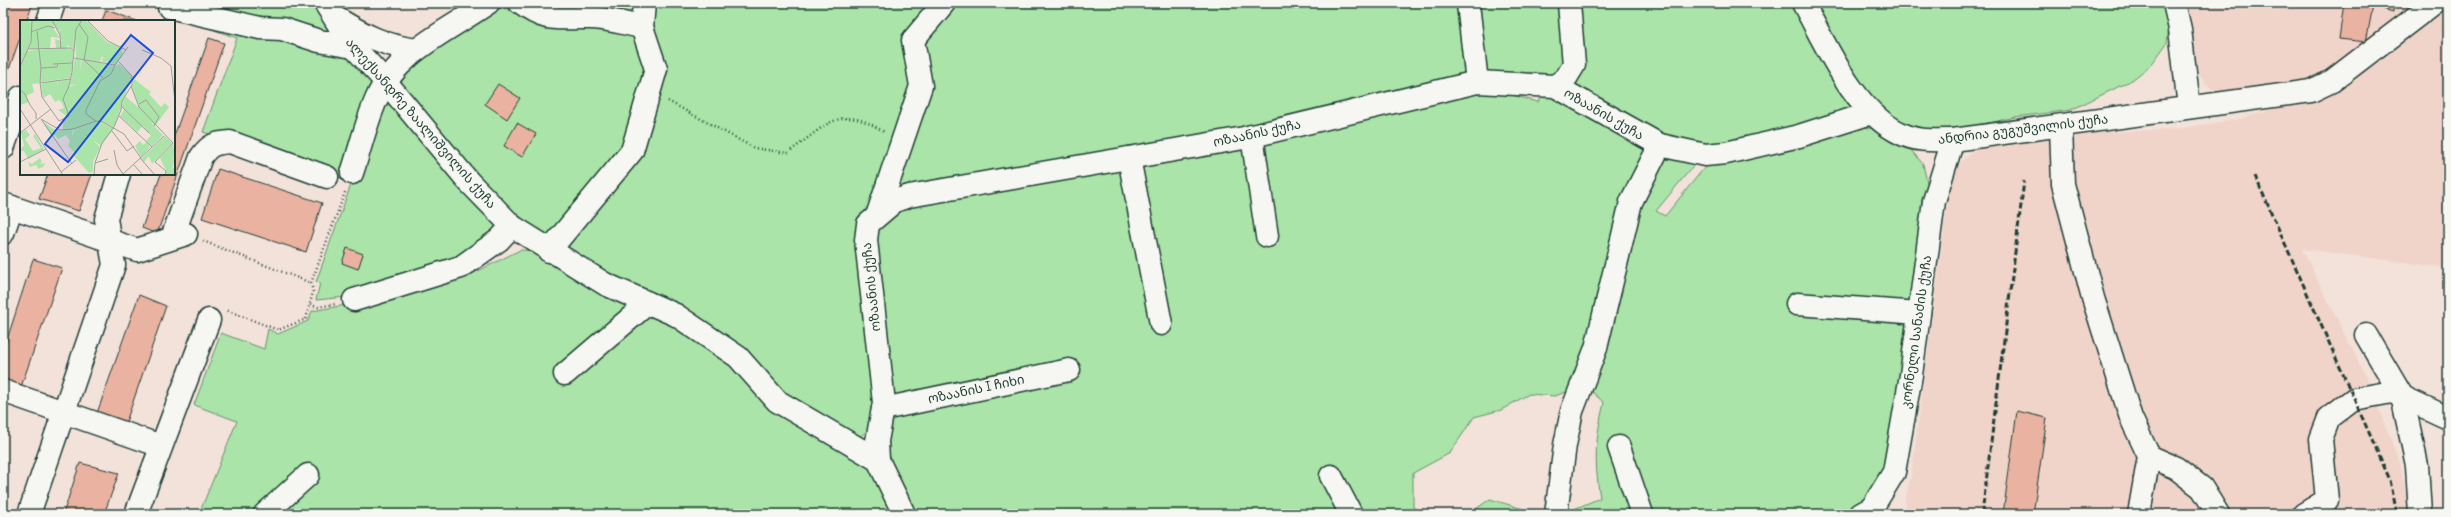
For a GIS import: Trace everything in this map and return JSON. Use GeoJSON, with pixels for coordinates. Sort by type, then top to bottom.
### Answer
{"type":"FeatureCollection","features":[{"type":"Feature","properties":{"kind":"street"},"geometry":{"type":"LineString","coordinates":[[48,20],[54,3]]}},
{"type":"Feature","properties":{"kind":"street"},"geometry":{"type":"LineString","coordinates":[[352,173],[376,100],[386,82],[416,50],[488,3]]}},
{"type":"Feature","properties":{"kind":"street"},"geometry":{"type":"LineString","coordinates":[[520,3],[530,10],[554,20],[591,18],[642,27]]}},
{"type":"Feature","properties":{"kind":"street"},"geometry":{"type":"LineString","coordinates":[[550,251],[632,151],[656,69],[642,27],[644,3]]}},
{"type":"Feature","properties":{"kind":"street"},"geometry":{"type":"LineString","coordinates":[[878,213],[920,86],[913,40],[944,3]]}},
{"type":"Feature","properties":{"kind":"street"},"geometry":{"type":"LineString","coordinates":[[1555,86],[1566,78],[1574,65],[1569,3]]}},
{"type":"Feature","properties":{"kind":"street","name":"ანდრია გუგუშვილის ქუჩა"},"geometry":{"type":"LineString","coordinates":[[1804,3],[1856,95],[1871,113],[1902,134],[1922,140],[1953,140],[2061,127],[2189,107],[2311,91],[2332,81],[2434,3]]}},
{"type":"Feature","properties":{"kind":"street"},"geometry":{"type":"LineString","coordinates":[[2174,3],[2180,29],[2189,107]]}},
{"type":"Feature","properties":{"kind":"street"},"geometry":{"type":"LineString","coordinates":[[1468,4],[1477,82]]}},
{"type":"Feature","properties":{"kind":"street"},"geometry":{"type":"LineString","coordinates":[[328,7],[376,41],[396,47],[416,50]]}},
{"type":"Feature","properties":{"kind":"street","name":"ალექსანდრე ზაალიშვილის ქუჩა"},"geometry":{"type":"LineString","coordinates":[[328,7],[353,47],[386,82],[469,182],[512,226],[605,284],[676,315],[738,357],[777,401],[878,460]]}},
{"type":"Feature","properties":{"kind":"street"},"geometry":{"type":"LineString","coordinates":[[168,10],[260,28],[282,29],[319,40],[353,47]]}},
{"type":"Feature","properties":{"kind":"street","name":"ოზაანის ქუჩა"},"geometry":{"type":"LineString","coordinates":[[878,460],[877,441],[883,409],[866,240],[868,224],[878,213],[895,201],[909,196],[1252,136],[1477,82],[1555,86],[1660,145],[1704,155],[1726,153],[1799,136],[1871,113]]}},
{"type":"Feature","properties":{"kind":"street"},"geometry":{"type":"LineString","coordinates":[[3,148],[20,100]]}},
{"type":"Feature","properties":{"kind":"street"},"geometry":{"type":"LineString","coordinates":[[2061,127],[2063,184],[2093,298],[2131,418],[2149,456],[2139,514]]}},
{"type":"Feature","properties":{"kind":"street"},"geometry":{"type":"LineString","coordinates":[[1252,136],[1267,236]]}},
{"type":"Feature","properties":{"kind":"street","name":"კორნელი სანაძის ქუჩა"},"geometry":{"type":"LineString","coordinates":[[1876,509],[1894,472],[1919,313],[1934,201],[1953,140]]}},
{"type":"Feature","properties":{"kind":"street"},"geometry":{"type":"LineString","coordinates":[[3,234],[7,205],[112,243],[137,250],[179,236],[201,157],[207,148],[216,143],[230,142],[327,177]]}},
{"type":"Feature","properties":{"kind":"street"},"geometry":{"type":"LineString","coordinates":[[1556,514],[1565,445],[1572,411],[1596,348],[1631,202],[1660,145]]}},
{"type":"Feature","properties":{"kind":"street"},"geometry":{"type":"LineString","coordinates":[[1129,158],[1161,324]]}},
{"type":"Feature","properties":{"kind":"street"},"geometry":{"type":"LineString","coordinates":[[29,514],[114,265],[112,243],[106,219],[119,175]]}},
{"type":"Feature","properties":{"kind":"street"},"geometry":{"type":"LineString","coordinates":[[354,300],[460,267],[499,240],[512,226]]}},
{"type":"Feature","properties":{"kind":"street"},"geometry":{"type":"LineString","coordinates":[[564,374],[648,303]]}},
{"type":"Feature","properties":{"kind":"street"},"geometry":{"type":"LineString","coordinates":[[1797,304],[1919,313]]}},
{"type":"Feature","properties":{"kind":"street"},"geometry":{"type":"LineString","coordinates":[[136,514],[209,320]]}},
{"type":"Feature","properties":{"kind":"street"},"geometry":{"type":"LineString","coordinates":[[2366,335],[2402,396],[2417,466],[2420,514]]}},
{"type":"Feature","properties":{"kind":"street","name":"ოზაანის I ჩიხი"},"geometry":{"type":"LineString","coordinates":[[883,409],[1069,370]]}},
{"type":"Feature","properties":{"kind":"street"},"geometry":{"type":"LineString","coordinates":[[3,390],[161,446]]}},
{"type":"Feature","properties":{"kind":"street"},"geometry":{"type":"LineString","coordinates":[[2304,514],[2326,500],[2320,439],[2329,418],[2354,398],[2392,392],[2448,418]]}},
{"type":"Feature","properties":{"kind":"street"},"geometry":{"type":"LineString","coordinates":[[1619,447],[1642,514]]}},
{"type":"Feature","properties":{"kind":"street"},"geometry":{"type":"LineString","coordinates":[[2149,456],[2176,468],[2202,488],[2218,514]]}},
{"type":"Feature","properties":{"kind":"street"},"geometry":{"type":"LineString","coordinates":[[878,460],[904,514]]}},
{"type":"Feature","properties":{"kind":"street"},"geometry":{"type":"LineString","coordinates":[[265,514],[308,475]]}},
{"type":"Feature","properties":{"kind":"street"},"geometry":{"type":"LineString","coordinates":[[1331,476],[1351,514]]}},
{"type":"Feature","properties":{"kind":"path"},"geometry":{"type":"LineString","coordinates":[[650,92],[754,148],[787,152],[830,122],[848,116],[872,124],[901,144]]}},
{"type":"Feature","properties":{"kind":"path"},"geometry":{"type":"LineString","coordinates":[[209,320],[214,311],[222,309],[278,330],[306,320],[313,292],[311,283],[352,173]]}},
{"type":"Feature","properties":{"kind":"path"},"geometry":{"type":"LineString","coordinates":[[179,236],[311,283]]}},
{"type":"Feature","properties":{"kind":"path"},"geometry":{"type":"LineString","coordinates":[[310,305],[318,307],[354,300]]}},
{"type":"Feature","properties":{"kind":"shaded area"},"geometry":{"type":"Polygon","coordinates":[[[2183,3],[2448,3],[2448,268],[2302,249],[2363,370],[2400,463],[2411,514],[1908,514],[1905,500],[1911,476],[1948,200],[1959,163],[1977,149],[2094,133],[2176,129],[2239,119],[2269,111],[2264,93],[2223,96],[2207,85],[2196,69],[2183,3]]]}},
{"type":"Feature","properties":{"kind":"green space"},"geometry":{"type":"Polygon","coordinates":[[[176,3],[320,3],[376,85],[344,179],[203,132],[237,38],[171,15],[176,3]]]}},
{"type":"Feature","properties":{"kind":"green space"},"geometry":{"type":"Polygon","coordinates":[[[605,3],[641,3],[638,18],[602,14],[605,3]]]}},
{"type":"Feature","properties":{"kind":"green space"},"geometry":{"type":"Polygon","coordinates":[[[649,3],[1566,3],[1570,58],[1561,73],[870,210],[878,404],[869,429],[860,437],[802,410],[564,251],[563,242],[639,153],[662,72],[646,24],[649,3]]]}},
{"type":"Feature","properties":{"kind":"green space"},"geometry":{"type":"Polygon","coordinates":[[[1574,3],[1795,3],[1856,108],[1750,142],[1683,149],[1569,82],[1574,3]]]}},
{"type":"Feature","properties":{"kind":"green space"},"geometry":{"type":"Polygon","coordinates":[[[1824,3],[2167,3],[2170,18],[2167,43],[2151,65],[2132,80],[2071,110],[2015,117],[1942,134],[1897,125],[1858,83],[1815,6],[1824,3]]]}},
{"type":"Feature","properties":{"kind":"green space"},"geometry":{"type":"Polygon","coordinates":[[[504,8],[546,27],[581,24],[635,35],[651,70],[629,148],[549,243],[519,223],[400,87],[401,77],[409,63],[488,10],[504,8]]]}},
{"type":"Feature","properties":{"kind":"green space"},"geometry":{"type":"Polygon","coordinates":[[[1547,89],[1698,160],[1656,211],[1665,216],[1709,162],[1856,125],[1882,131],[1910,149],[1923,164],[1930,196],[1890,469],[1876,493],[1848,514],[1469,514],[1490,499],[1533,512],[1567,512],[1600,498],[1596,450],[1604,403],[1585,385],[1555,396],[1529,394],[1501,410],[1474,417],[1450,453],[1413,473],[1413,507],[1423,514],[912,514],[884,450],[876,225],[903,205],[988,188],[1127,170],[1493,90],[1538,102],[1547,89]]]}},
{"type":"Feature","properties":{"kind":"green space"},"geometry":{"type":"Polygon","coordinates":[[[389,93],[496,225],[493,240],[475,253],[355,296],[316,300],[320,283],[316,282],[381,101],[389,93]]]}},
{"type":"Feature","properties":{"kind":"green space"},"geometry":{"type":"Polygon","coordinates":[[[520,250],[538,251],[664,321],[730,362],[876,466],[899,514],[199,514],[237,421],[194,405],[221,333],[264,349],[268,329],[278,334],[308,321],[312,311],[357,303],[470,275],[520,250]]]}},
{"type":"Feature","properties":{"kind":"building"},"geometry":{"type":"Polygon","coordinates":[[[3,3],[33,3],[26,20],[20,20],[20,38],[3,86],[3,3]]]}},
{"type":"Feature","properties":{"kind":"building"},"geometry":{"type":"Polygon","coordinates":[[[2344,3],[2394,3],[2393,12],[2373,6],[2366,42],[2339,39],[2344,3]]]}},
{"type":"Feature","properties":{"kind":"building"},"geometry":{"type":"Polygon","coordinates":[[[106,10],[134,20],[102,20],[106,10]]]}},
{"type":"Feature","properties":{"kind":"building"},"geometry":{"type":"Polygon","coordinates":[[[209,38],[224,43],[157,234],[142,228],[161,175],[175,175],[175,133],[209,38]]]}},
{"type":"Feature","properties":{"kind":"building"},"geometry":{"type":"Polygon","coordinates":[[[498,84],[520,98],[507,119],[485,104],[498,84]]]}},
{"type":"Feature","properties":{"kind":"building"},"geometry":{"type":"Polygon","coordinates":[[[517,123],[536,134],[522,157],[504,146],[517,123]]]}},
{"type":"Feature","properties":{"kind":"building"},"geometry":{"type":"Polygon","coordinates":[[[218,169],[322,203],[306,252],[202,218],[218,169]]]}},
{"type":"Feature","properties":{"kind":"building"},"geometry":{"type":"Polygon","coordinates":[[[48,175],[92,175],[79,211],[39,199],[48,175]]]}},
{"type":"Feature","properties":{"kind":"building"},"geometry":{"type":"Polygon","coordinates":[[[347,248],[363,254],[358,269],[342,263],[347,248]]]}},
{"type":"Feature","properties":{"kind":"building"},"geometry":{"type":"Polygon","coordinates":[[[33,259],[62,268],[21,387],[3,380],[3,352],[33,259]]]}},
{"type":"Feature","properties":{"kind":"building"},"geometry":{"type":"Polygon","coordinates":[[[139,295],[166,306],[125,425],[96,416],[139,295]]]}},
{"type":"Feature","properties":{"kind":"building"},"geometry":{"type":"Polygon","coordinates":[[[2017,411],[2047,418],[2033,514],[2003,514],[2017,411]]]}},
{"type":"Feature","properties":{"kind":"building"},"geometry":{"type":"Polygon","coordinates":[[[80,463],[119,473],[104,514],[63,514],[80,463]]]}},
{"type":"Feature","properties":{"kind":"railway"},"geometry":{"type":"LineString","coordinates":[[2255,176],[2390,480],[2397,514]]}},
{"type":"Feature","properties":{"kind":"railway"},"geometry":{"type":"LineString","coordinates":[[1982,514],[2024,181]]}}]}
